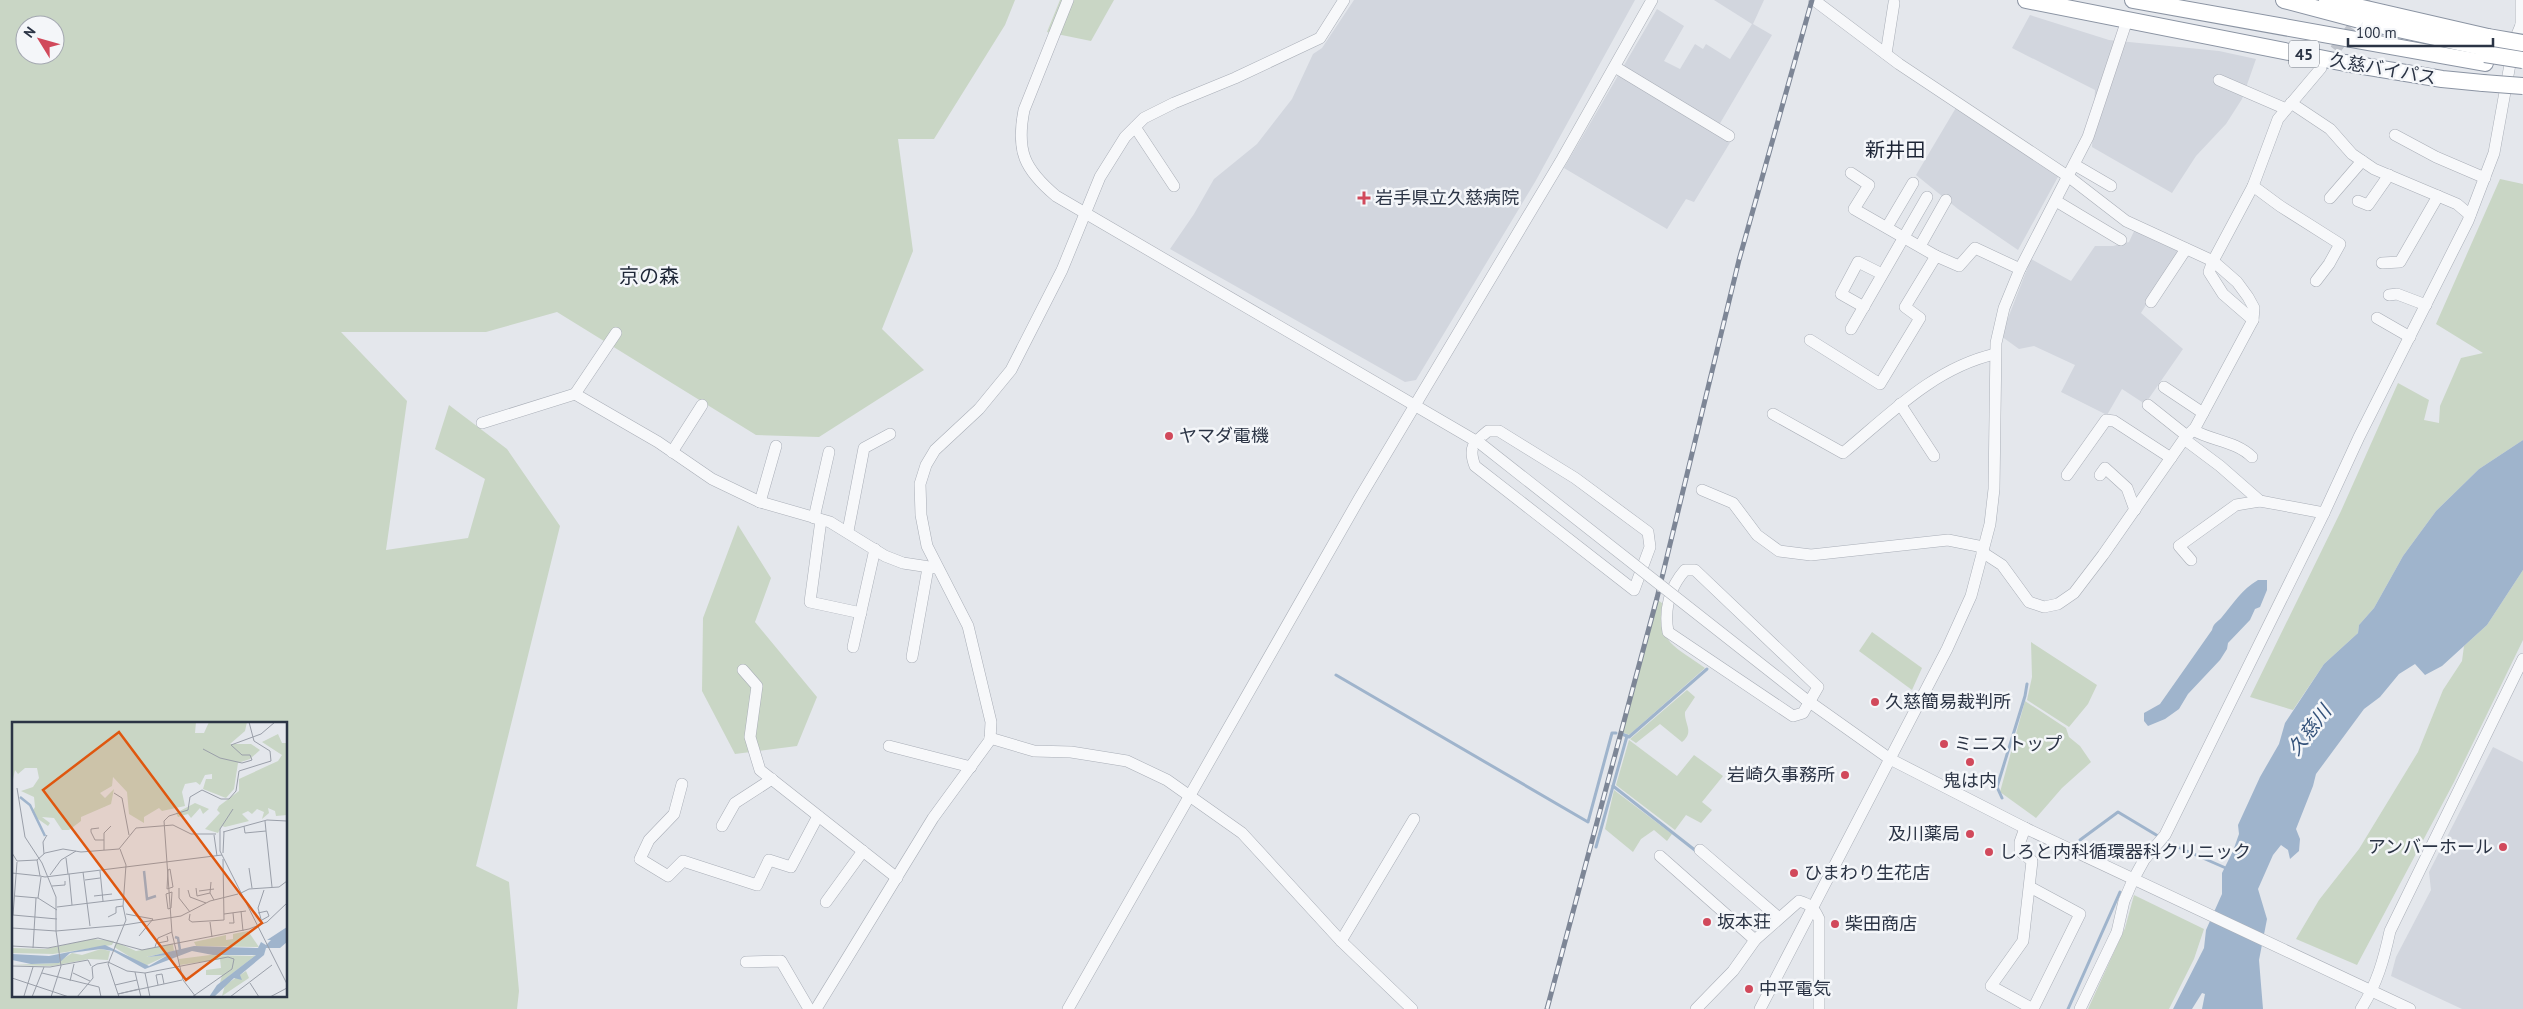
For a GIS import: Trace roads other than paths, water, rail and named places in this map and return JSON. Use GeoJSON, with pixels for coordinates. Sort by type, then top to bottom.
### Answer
{"type":"FeatureCollection","features":[{"type":"Feature","properties":{"kind":"highway","name":"久慈バイパス"},"geometry":{"type":"LineString","coordinates":[[2026,0],[2442,79],[2523,86]]}},
{"type":"Feature","properties":{"kind":"highway"},"geometry":{"type":"LineString","coordinates":[[2127,20],[2132,0],[2284,26],[2523,54]]}},
{"type":"Feature","properties":{"kind":"highway"},"geometry":{"type":"LineString","coordinates":[[2284,0],[2523,60]]}},
{"type":"Feature","properties":{"kind":"highway"},"geometry":{"type":"LineString","coordinates":[[2327,0],[2486,51],[2523,70]]}},
{"type":"Feature","properties":{"kind":"highway"},"geometry":{"type":"LineString","coordinates":[[2486,51],[2523,43]]}},
{"type":"Feature","properties":{"kind":"street"},"geometry":{"type":"LineString","coordinates":[[1068,0],[1024,110],[1020,127],[1022,150],[1026,165],[1036,179],[1056,196],[1478,442],[1807,700],[1890,759],[2025,828],[2410,1009]]}},
{"type":"Feature","properties":{"kind":"street"},"geometry":{"type":"LineString","coordinates":[[816,1009],[933,818],[990,738],[991,722],[968,626],[932,568],[921,515],[920,484],[926,465],[934,450],[979,409],[1011,370],[1062,270],[1108,160],[1135,127],[1144,118],[1174,102],[1235,78],[1320,38],[1344,0]]}},
{"type":"Feature","properties":{"kind":"street"},"geometry":{"type":"LineString","coordinates":[[1068,1009],[1415,405],[1614,68],[1652,0]]}},
{"type":"Feature","properties":{"kind":"street"},"geometry":{"type":"LineString","coordinates":[[1702,490],[1733,503],[1756,535],[1779,551],[1812,555],[1948,540],[1983,550],[2002,565],[2028,602],[2044,607],[2058,604],[2074,593],[2136,510],[2188,435],[2203,413],[2254,320],[2254,308],[2248,297],[2237,282],[2212,261],[2126,220],[2069,177],[1886,54],[1814,0]]}},
{"type":"Feature","properties":{"kind":"street"},"geometry":{"type":"LineString","coordinates":[[2080,1009],[2117,932],[2124,900],[2144,860],[2165,835],[2324,514],[2359,436],[2426,306],[2470,215],[2494,153],[2514,42],[2522,22],[2521,0]]}},
{"type":"Feature","properties":{"kind":"street"},"geometry":{"type":"LineString","coordinates":[[1886,54],[1894,3]]}},
{"type":"Feature","properties":{"kind":"street"},"geometry":{"type":"LineString","coordinates":[[1760,1009],[1814,908],[1971,596],[1990,524],[1994,489],[1995,354],[2004,308],[2020,269],[2088,138],[2127,20]]}},
{"type":"Feature","properties":{"kind":"street"},"geometry":{"type":"LineString","coordinates":[[1614,68],[1729,136]]}},
{"type":"Feature","properties":{"kind":"street"},"geometry":{"type":"LineString","coordinates":[[2254,320],[2223,294],[2210,272],[2212,261],[2253,186],[2278,120],[2321,68]]}},
{"type":"Feature","properties":{"kind":"street"},"geometry":{"type":"LineString","coordinates":[[2219,80],[2289,106],[2330,129],[2352,154],[2362,161],[2456,204],[2470,215]]}},
{"type":"Feature","properties":{"kind":"street"},"geometry":{"type":"LineString","coordinates":[[1135,127],[1174,186]]}},
{"type":"Feature","properties":{"kind":"street"},"geometry":{"type":"LineString","coordinates":[[2395,135],[2436,157],[2485,178]]}},
{"type":"Feature","properties":{"kind":"street"},"geometry":{"type":"LineString","coordinates":[[2330,198],[2362,161]]}},
{"type":"Feature","properties":{"kind":"street"},"geometry":{"type":"LineString","coordinates":[[2075,165],[2111,186]]}},
{"type":"Feature","properties":{"kind":"street"},"geometry":{"type":"LineString","coordinates":[[1851,173],[1869,185],[1854,209],[1936,256],[1959,266],[1975,248],[2020,269]]}},
{"type":"Feature","properties":{"kind":"street"},"geometry":{"type":"LineString","coordinates":[[2358,201],[2368,205],[2389,175]]}},
{"type":"Feature","properties":{"kind":"street"},"geometry":{"type":"LineString","coordinates":[[1887,227],[1913,183]]}},
{"type":"Feature","properties":{"kind":"street"},"geometry":{"type":"LineString","coordinates":[[2253,186],[2280,206],[2340,244],[2329,264],[2316,281]]}},
{"type":"Feature","properties":{"kind":"street"},"geometry":{"type":"LineString","coordinates":[[2382,262],[2400,262],[2438,196]]}},
{"type":"Feature","properties":{"kind":"street"},"geometry":{"type":"LineString","coordinates":[[1851,330],[1927,197]]}},
{"type":"Feature","properties":{"kind":"street"},"geometry":{"type":"LineString","coordinates":[[1920,246],[1946,200]]}},
{"type":"Feature","properties":{"kind":"street"},"geometry":{"type":"LineString","coordinates":[[2056,201],[2121,240]]}},
{"type":"Feature","properties":{"kind":"street"},"geometry":{"type":"LineString","coordinates":[[2150,302],[2186,249]]}},
{"type":"Feature","properties":{"kind":"street"},"geometry":{"type":"LineString","coordinates":[[1810,340],[1880,384],[1920,318],[1905,307],[1936,256]]}},
{"type":"Feature","properties":{"kind":"street"},"geometry":{"type":"LineString","coordinates":[[1864,307],[1840,294],[1858,262],[1882,274]]}},
{"type":"Feature","properties":{"kind":"street"},"geometry":{"type":"LineString","coordinates":[[2389,295],[2397,294],[2426,306]]}},
{"type":"Feature","properties":{"kind":"street"},"geometry":{"type":"LineString","coordinates":[[2377,318],[2410,337]]}},
{"type":"Feature","properties":{"kind":"street"},"geometry":{"type":"LineString","coordinates":[[482,423],[575,394],[616,334]]}},
{"type":"Feature","properties":{"kind":"street"},"geometry":{"type":"LineString","coordinates":[[1773,414],[1843,453],[1900,404],[1932,381],[1995,354]]}},
{"type":"Feature","properties":{"kind":"street"},"geometry":{"type":"LineString","coordinates":[[2164,387],[2203,413]]}},
{"type":"Feature","properties":{"kind":"street"},"geometry":{"type":"LineString","coordinates":[[575,394],[672,452],[712,479],[760,502],[818,519],[848,531],[875,549],[903,563],[932,568]]}},
{"type":"Feature","properties":{"kind":"street"},"geometry":{"type":"LineString","coordinates":[[1900,404],[1934,456]]}},
{"type":"Feature","properties":{"kind":"street"},"geometry":{"type":"LineString","coordinates":[[672,452],[702,405]]}},
{"type":"Feature","properties":{"kind":"street"},"geometry":{"type":"LineString","coordinates":[[2148,405],[2188,435],[2260,501]]}},
{"type":"Feature","properties":{"kind":"street"},"geometry":{"type":"LineString","coordinates":[[2067,475],[2106,420],[2114,421],[2171,458]]}},
{"type":"Feature","properties":{"kind":"street"},"geometry":{"type":"LineString","coordinates":[[1488,431],[1499,431],[1575,478],[1648,532],[1650,547],[1634,590],[1475,466],[1471,455],[1478,442],[1488,431]]}},
{"type":"Feature","properties":{"kind":"street"},"geometry":{"type":"LineString","coordinates":[[848,531],[864,448],[890,434]]}},
{"type":"Feature","properties":{"kind":"street"},"geometry":{"type":"LineString","coordinates":[[2188,435],[2225,440],[2252,457]]}},
{"type":"Feature","properties":{"kind":"street"},"geometry":{"type":"LineString","coordinates":[[760,502],[776,446]]}},
{"type":"Feature","properties":{"kind":"street"},"geometry":{"type":"LineString","coordinates":[[829,452],[818,519],[810,602],[861,613]]}},
{"type":"Feature","properties":{"kind":"street"},"geometry":{"type":"LineString","coordinates":[[2100,475],[2105,468],[2127,488],[2136,510]]}},
{"type":"Feature","properties":{"kind":"street"},"geometry":{"type":"LineString","coordinates":[[2190,560],[2179,546],[2236,505],[2260,501],[2324,514]]}},
{"type":"Feature","properties":{"kind":"street"},"geometry":{"type":"LineString","coordinates":[[853,647],[875,549]]}},
{"type":"Feature","properties":{"kind":"street"},"geometry":{"type":"LineString","coordinates":[[912,657],[932,568]]}},
{"type":"Feature","properties":{"kind":"street"},"geometry":{"type":"LineString","coordinates":[[1686,570],[1695,570],[1818,687],[1807,700],[1803,713],[1793,716],[1668,632],[1665,617],[1676,580],[1686,570]]}},
{"type":"Feature","properties":{"kind":"street"},"geometry":{"type":"LineString","coordinates":[[2361,1009],[2372,991],[2382,965],[2390,931],[2523,659]]}},
{"type":"Feature","properties":{"kind":"street"},"geometry":{"type":"LineString","coordinates":[[743,670],[757,686],[750,737],[760,770],[897,878]]}},
{"type":"Feature","properties":{"kind":"street"},"geometry":{"type":"LineString","coordinates":[[990,738],[1034,751],[1070,752],[1127,761],[1167,780],[1242,833],[1341,941],[1412,1009]]}},
{"type":"Feature","properties":{"kind":"street"},"geometry":{"type":"LineString","coordinates":[[889,746],[971,767]]}},
{"type":"Feature","properties":{"kind":"street"},"geometry":{"type":"LineString","coordinates":[[722,826],[735,803],[772,779]]}},
{"type":"Feature","properties":{"kind":"street"},"geometry":{"type":"LineString","coordinates":[[682,784],[674,814],[649,840],[640,859],[668,876],[683,861],[757,885],[769,860],[791,867],[818,816]]}},
{"type":"Feature","properties":{"kind":"street"},"geometry":{"type":"LineString","coordinates":[[1341,941],[1414,819]]}},
{"type":"Feature","properties":{"kind":"street"},"geometry":{"type":"LineString","coordinates":[[2025,828],[2020,842],[2020,851],[2032,860],[2023,940],[1991,986],[2033,1009],[2080,914],[2030,887]]}},
{"type":"Feature","properties":{"kind":"street"},"geometry":{"type":"LineString","coordinates":[[1700,850],[1778,917]]}},
{"type":"Feature","properties":{"kind":"street"},"geometry":{"type":"LineString","coordinates":[[826,902],[863,851]]}},
{"type":"Feature","properties":{"kind":"street"},"geometry":{"type":"LineString","coordinates":[[1660,856],[1756,940]]}},
{"type":"Feature","properties":{"kind":"street"},"geometry":{"type":"LineString","coordinates":[[1696,1009],[1733,971],[1756,940],[1778,917],[1799,901],[1809,904],[1814,908],[1819,919],[1819,1009]]}},
{"type":"Feature","properties":{"kind":"street"},"geometry":{"type":"LineString","coordinates":[[746,962],[780,961],[809,1009]]}},
{"type":"Feature","properties":{"kind":"water","name":"久慈川"},"geometry":{"type":"Polygon","coordinates":[[[2523,440],[2523,570],[2487,625],[2442,666],[2425,675],[2415,664],[2399,674],[2380,697],[2364,709],[2316,774],[2296,829],[2300,839],[2299,851],[2290,859],[2288,850],[2281,845],[2273,855],[2258,889],[2267,919],[2259,960],[2263,1009],[2202,1009],[2205,994],[2202,993],[2192,1009],[2173,1009],[2204,948],[2206,930],[2222,894],[2222,873],[2239,834],[2238,825],[2260,777],[2279,744],[2285,723],[2324,664],[2358,633],[2359,625],[2374,608],[2403,556],[2436,511],[2479,469],[2523,440]]]}},
{"type":"Feature","properties":{"kind":"water"},"geometry":{"type":"Polygon","coordinates":[[[2258,580],[2267,580],[2267,590],[2260,607],[2255,609],[2250,620],[2228,643],[2227,649],[2220,660],[2188,694],[2179,709],[2165,719],[2148,726],[2144,721],[2144,713],[2160,704],[2215,624],[2242,592],[2258,580]]]}},
{"type":"Feature","properties":{"kind":"waterway"},"geometry":{"type":"LineString","coordinates":[[1622,734],[1629,737],[1707,669]]}},
{"type":"Feature","properties":{"kind":"waterway"},"geometry":{"type":"LineString","coordinates":[[1336,675],[1588,822],[1612,733],[1616,733]]}},
{"type":"Feature","properties":{"kind":"waterway"},"geometry":{"type":"LineString","coordinates":[[2002,798],[1997,787],[2027,684]]}},
{"type":"Feature","properties":{"kind":"waterway"},"geometry":{"type":"LineString","coordinates":[[1596,847],[1627,736]]}},
{"type":"Feature","properties":{"kind":"waterway"},"geometry":{"type":"LineString","coordinates":[[1613,786],[1696,851]]}},
{"type":"Feature","properties":{"kind":"waterway"},"geometry":{"type":"LineString","coordinates":[[2080,840],[2118,812],[2173,845],[2228,869]]}},
{"type":"Feature","properties":{"kind":"waterway"},"geometry":{"type":"LineString","coordinates":[[2068,1009],[2120,892]]}},
{"type":"Feature","properties":{"kind":"tunnel"},"geometry":{"type":"LineString","coordinates":[[2325,63],[2373,0]]}},
{"type":"Feature","properties":{"kind":"railway"},"geometry":{"type":"LineString","coordinates":[[1547,1009],[1657,598],[1739,260],[1812,0]]}},
{"type":"Feature","properties":{"kind":"place","name":"岩手県立久慈病院"},"geometry":{"type":"Point","coordinates":[1364,198]}},
{"type":"Feature","properties":{"kind":"place","name":"ヤマダ電機"},"geometry":{"type":"Point","coordinates":[1169,436]}},
{"type":"Feature","properties":{"kind":"place","name":"久慈簡易裁判所"},"geometry":{"type":"Point","coordinates":[1875,702]}},
{"type":"Feature","properties":{"kind":"place","name":"ミニストップ"},"geometry":{"type":"Point","coordinates":[1944,744]}},
{"type":"Feature","properties":{"kind":"place","name":"鬼は内"},"geometry":{"type":"Point","coordinates":[1970,762]}},
{"type":"Feature","properties":{"kind":"place","name":"岩崎久事務所"},"geometry":{"type":"Point","coordinates":[1845,775]}},
{"type":"Feature","properties":{"kind":"place","name":"及川薬局"},"geometry":{"type":"Point","coordinates":[1970,834]}},
{"type":"Feature","properties":{"kind":"place","name":"アンバーホール"},"geometry":{"type":"Point","coordinates":[2503,847]}},
{"type":"Feature","properties":{"kind":"place","name":"しろと内科循環器科クリニック"},"geometry":{"type":"Point","coordinates":[1989,852]}},
{"type":"Feature","properties":{"kind":"place","name":"ひまわり生花店"},"geometry":{"type":"Point","coordinates":[1794,873]}},
{"type":"Feature","properties":{"kind":"place","name":"坂本荘"},"geometry":{"type":"Point","coordinates":[1707,922]}},
{"type":"Feature","properties":{"kind":"place","name":"柴田商店"},"geometry":{"type":"Point","coordinates":[1835,924]}},
{"type":"Feature","properties":{"kind":"place","name":"中平電気"},"geometry":{"type":"Point","coordinates":[1749,989]}},
{"type":"Feature","properties":{"kind":"district","name":"新井田"},"geometry":{"type":"Point","coordinates":[1895,150]}},
{"type":"Feature","properties":{"kind":"district","name":"京の森"},"geometry":{"type":"Point","coordinates":[649,276]}}]}
